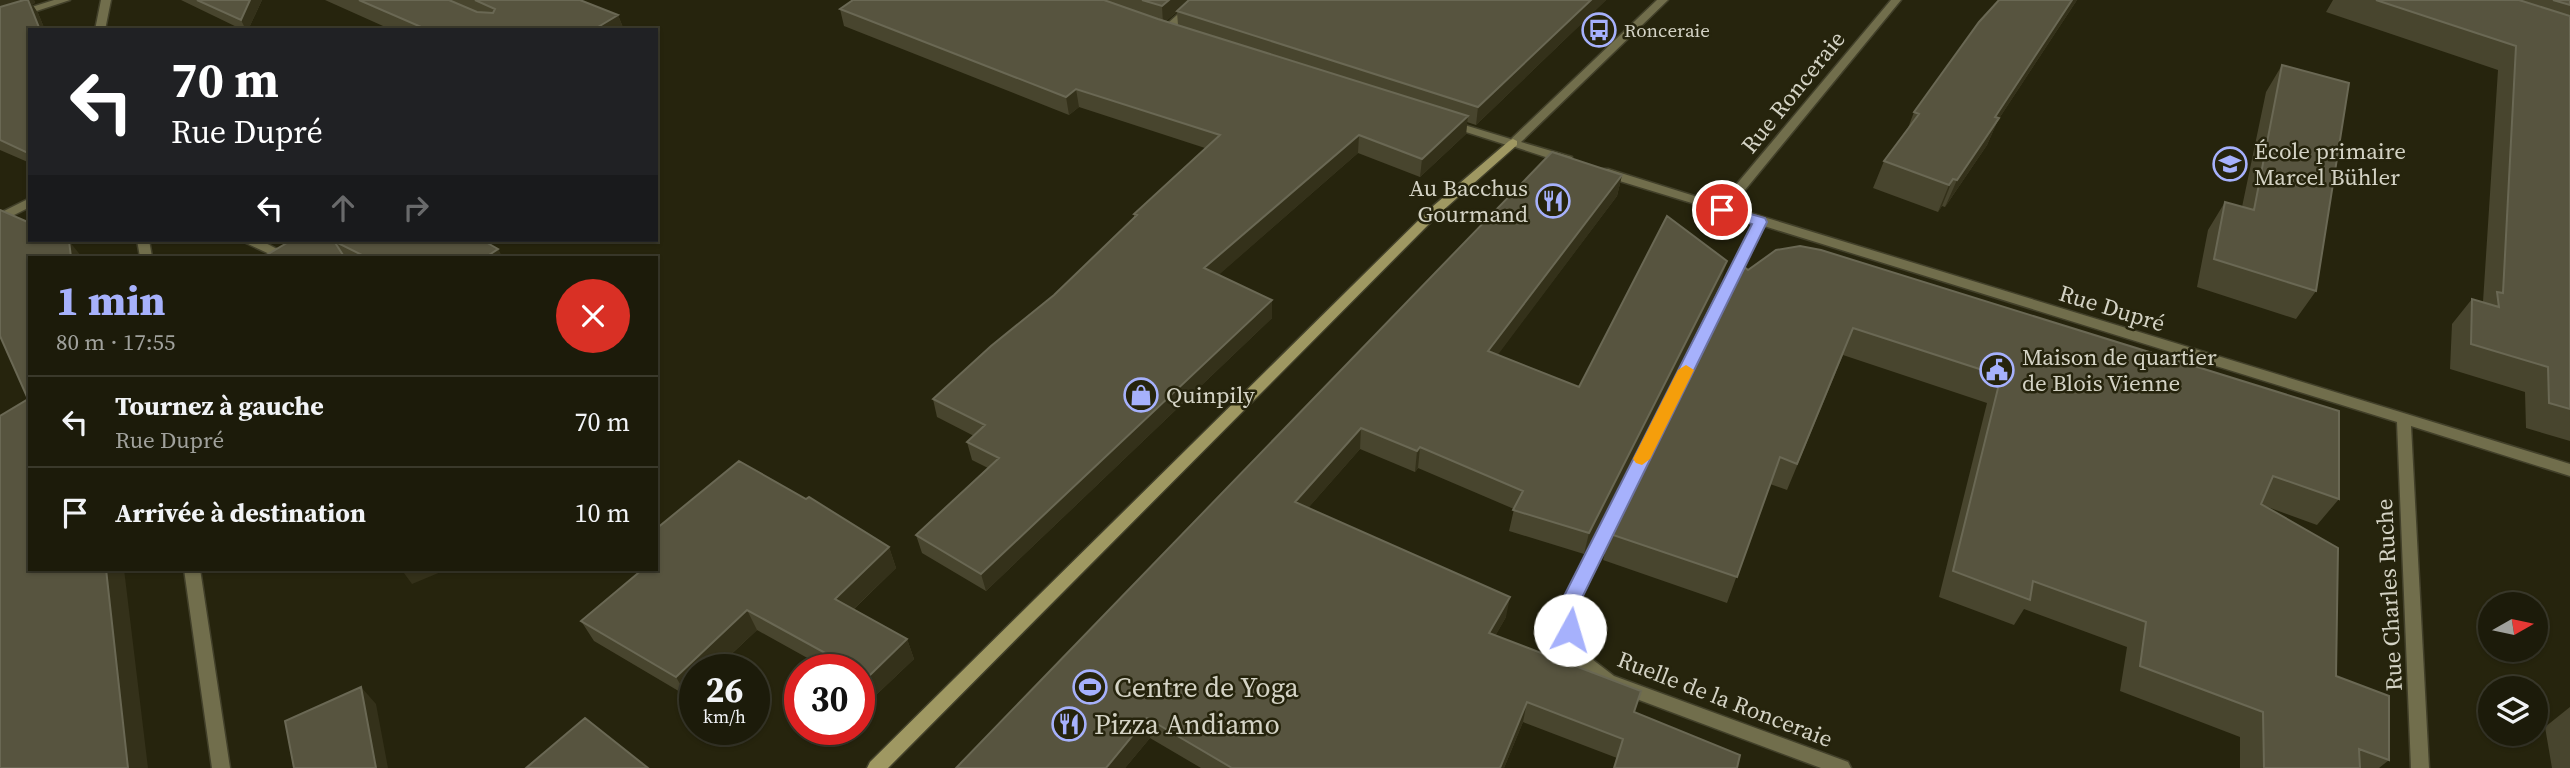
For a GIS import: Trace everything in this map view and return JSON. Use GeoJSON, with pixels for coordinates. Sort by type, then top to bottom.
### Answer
{"type":"FeatureCollection","features":[{"type":"Feature","properties":{"kind":"main road"},"geometry":{"type":"LineString","coordinates":[[876,768],[1436,210],[1513,143]]}},
{"type":"Feature","properties":{"kind":"street"},"geometry":{"type":"LineString","coordinates":[[0,20],[65,0]]}},
{"type":"Feature","properties":{"kind":"street"},"geometry":{"type":"LineString","coordinates":[[100,28],[106,0]]}},
{"type":"Feature","properties":{"kind":"street"},"geometry":{"type":"LineString","coordinates":[[1164,32],[1200,0]]}},
{"type":"Feature","properties":{"kind":"street"},"geometry":{"type":"LineString","coordinates":[[1513,143],[1663,0]]}},
{"type":"Feature","properties":{"kind":"street","name":"Rue Ronceraie"},"geometry":{"type":"LineString","coordinates":[[1722,210],[1896,0]]}},
{"type":"Feature","properties":{"kind":"street"},"geometry":{"type":"LineString","coordinates":[[1151,28],[1176,36]]}},
{"type":"Feature","properties":{"kind":"street","name":"Rue Dupré"},"geometry":{"type":"LineString","coordinates":[[1431,117],[1760,222],[2570,471]]}},
{"type":"Feature","properties":{"kind":"street"},"geometry":{"type":"LineString","coordinates":[[0,218],[28,203]]}},
{"type":"Feature","properties":{"kind":"street","name":"Ruelle de la Ronceraie"},"geometry":{"type":"LineString","coordinates":[[1760,222],[1568,608],[1572,653],[1608,681],[1842,768]]}},
{"type":"Feature","properties":{"kind":"street"},"geometry":{"type":"LineString","coordinates":[[254,242],[284,256]]}},
{"type":"Feature","properties":{"kind":"street","name":"Rue Charles Ruche"},"geometry":{"type":"LineString","coordinates":[[2404,421],[2420,768]]}},
{"type":"Feature","properties":{"kind":"street"},"geometry":{"type":"LineString","coordinates":[[192,571],[221,768]]}},
{"type":"Feature","properties":{"kind":"building"},"geometry":{"type":"Polygon","coordinates":[[[28,0],[39,28],[28,28],[28,153],[0,140],[0,7],[28,0]]]}},
{"type":"Feature","properties":{"kind":"building"},"geometry":{"type":"Polygon","coordinates":[[[197,0],[250,0],[241,20],[197,0]]]}},
{"type":"Feature","properties":{"kind":"building"},"geometry":{"type":"Polygon","coordinates":[[[359,0],[449,0],[477,12],[493,13],[495,9],[475,0],[580,0],[618,15],[596,28],[423,28],[359,0]]]}},
{"type":"Feature","properties":{"kind":"building"},"geometry":{"type":"Polygon","coordinates":[[[853,0],[1104,0],[1468,116],[1422,159],[1359,135],[1204,268],[1272,300],[981,574],[916,535],[999,458],[967,442],[985,425],[933,399],[991,346],[1054,295],[1137,215],[1134,214],[1220,135],[1076,89],[1066,97],[840,9],[853,0]]]}},
{"type":"Feature","properties":{"kind":"building"},"geometry":{"type":"Polygon","coordinates":[[[1142,0],[1169,0],[1162,6],[1142,0]]]}},
{"type":"Feature","properties":{"kind":"building"},"geometry":{"type":"Polygon","coordinates":[[[1189,0],[1591,0],[1478,107],[1177,11],[1189,0]]]}},
{"type":"Feature","properties":{"kind":"building"},"geometry":{"type":"Polygon","coordinates":[[[1999,0],[2072,0],[1957,180],[1953,179],[1949,185],[1884,161],[1919,114],[1914,112],[1979,22],[1999,0]]]}},
{"type":"Feature","properties":{"kind":"building"},"geometry":{"type":"Polygon","coordinates":[[[2376,0],[2519,0],[2570,16],[2570,409],[2549,403],[2548,367],[2471,344],[2472,299],[2499,307],[2497,292],[2503,293],[2516,46],[2376,0]]]}},
{"type":"Feature","properties":{"kind":"building"},"geometry":{"type":"Polygon","coordinates":[[[2553,0],[2570,0],[2570,5],[2553,0]]]}},
{"type":"Feature","properties":{"kind":"building"},"geometry":{"type":"Polygon","coordinates":[[[2282,65],[2349,83],[2316,291],[2214,259],[2225,202],[2254,210],[2282,65]]]}},
{"type":"Feature","properties":{"kind":"building"},"geometry":{"type":"Polygon","coordinates":[[[1552,152],[1622,175],[1488,351],[1579,387],[1667,216],[1727,261],[1589,533],[1513,510],[1523,491],[1420,447],[1417,451],[1361,428],[1295,502],[1510,597],[1489,633],[1641,691],[1634,712],[1740,755],[1737,768],[1614,768],[1623,739],[1527,702],[1500,768],[1232,768],[1147,718],[1106,768],[956,768],[1552,152]]]}},
{"type":"Feature","properties":{"kind":"building"},"geometry":{"type":"Polygon","coordinates":[[[0,210],[28,222],[28,242],[69,242],[71,256],[28,256],[28,399],[0,336],[0,210]]]}},
{"type":"Feature","properties":{"kind":"building"},"geometry":{"type":"Polygon","coordinates":[[[289,242],[335,242],[343,255],[342,256],[265,256],[289,242]]]}},
{"type":"Feature","properties":{"kind":"building"},"geometry":{"type":"Polygon","coordinates":[[[336,242],[486,242],[498,249],[488,256],[364,256],[336,242]]]}},
{"type":"Feature","properties":{"kind":"building"},"geometry":{"type":"Polygon","coordinates":[[[1800,246],[1821,250],[2339,411],[2339,499],[2273,476],[2261,504],[2338,548],[2336,676],[2389,696],[2389,760],[2359,749],[2360,768],[2264,768],[2263,712],[2140,666],[2146,622],[2033,581],[2030,600],[1953,571],[2001,376],[1853,328],[1797,464],[1780,457],[1737,577],[1610,534],[1743,266],[1748,270],[1776,250],[1800,246]]]}},
{"type":"Feature","properties":{"kind":"building"},"geometry":{"type":"Polygon","coordinates":[[[28,399],[28,571],[106,571],[128,768],[0,768],[0,416],[28,399]]]}},
{"type":"Feature","properties":{"kind":"building"},"geometry":{"type":"Polygon","coordinates":[[[739,461],[806,499],[809,497],[889,547],[835,599],[907,639],[875,670],[875,654],[827,654],[747,610],[700,654],[679,654],[679,674],[676,677],[581,621],[641,571],[658,571],[658,527],[739,461]]]}},
{"type":"Feature","properties":{"kind":"building"},"geometry":{"type":"Polygon","coordinates":[[[361,687],[376,768],[294,768],[285,721],[361,687]]]}},
{"type":"Feature","properties":{"kind":"building"},"geometry":{"type":"Polygon","coordinates":[[[585,718],[648,768],[526,768],[585,718]]]}},
{"type":"Feature","properties":{"kind":"slow traffic"},"geometry":{"type":"LineString","coordinates":[[1642,459],[1686,370]]}},
{"type":"Feature","properties":{"kind":"place","name":"Ronceraie"},"geometry":{"type":"Point","coordinates":[1599,30]}},
{"type":"Feature","properties":{"kind":"place","name":"École primaire Marcel Bühler"},"geometry":{"type":"Point","coordinates":[2230,164]}},
{"type":"Feature","properties":{"kind":"place","name":"Au Bacchus Gourmand"},"geometry":{"type":"Point","coordinates":[1553,201]}},
{"type":"Feature","properties":{"kind":"place","name":"Maison de quartier de Blois Vienne"},"geometry":{"type":"Point","coordinates":[1997,370]}},
{"type":"Feature","properties":{"kind":"place","name":"Quinpily"},"geometry":{"type":"Point","coordinates":[1141,395]}},
{"type":"Feature","properties":{"kind":"place","name":"Centre de Yoga"},"geometry":{"type":"Point","coordinates":[1090,687]}},
{"type":"Feature","properties":{"kind":"place","name":"Pizza Andiamo"},"geometry":{"type":"Point","coordinates":[1069,724]}},
{"type":"Feature","properties":{"kind":"route"},"geometry":{"type":"LineString","coordinates":[[1570,630],[1568,608],[1760,222],[1722,210]]}}]}
